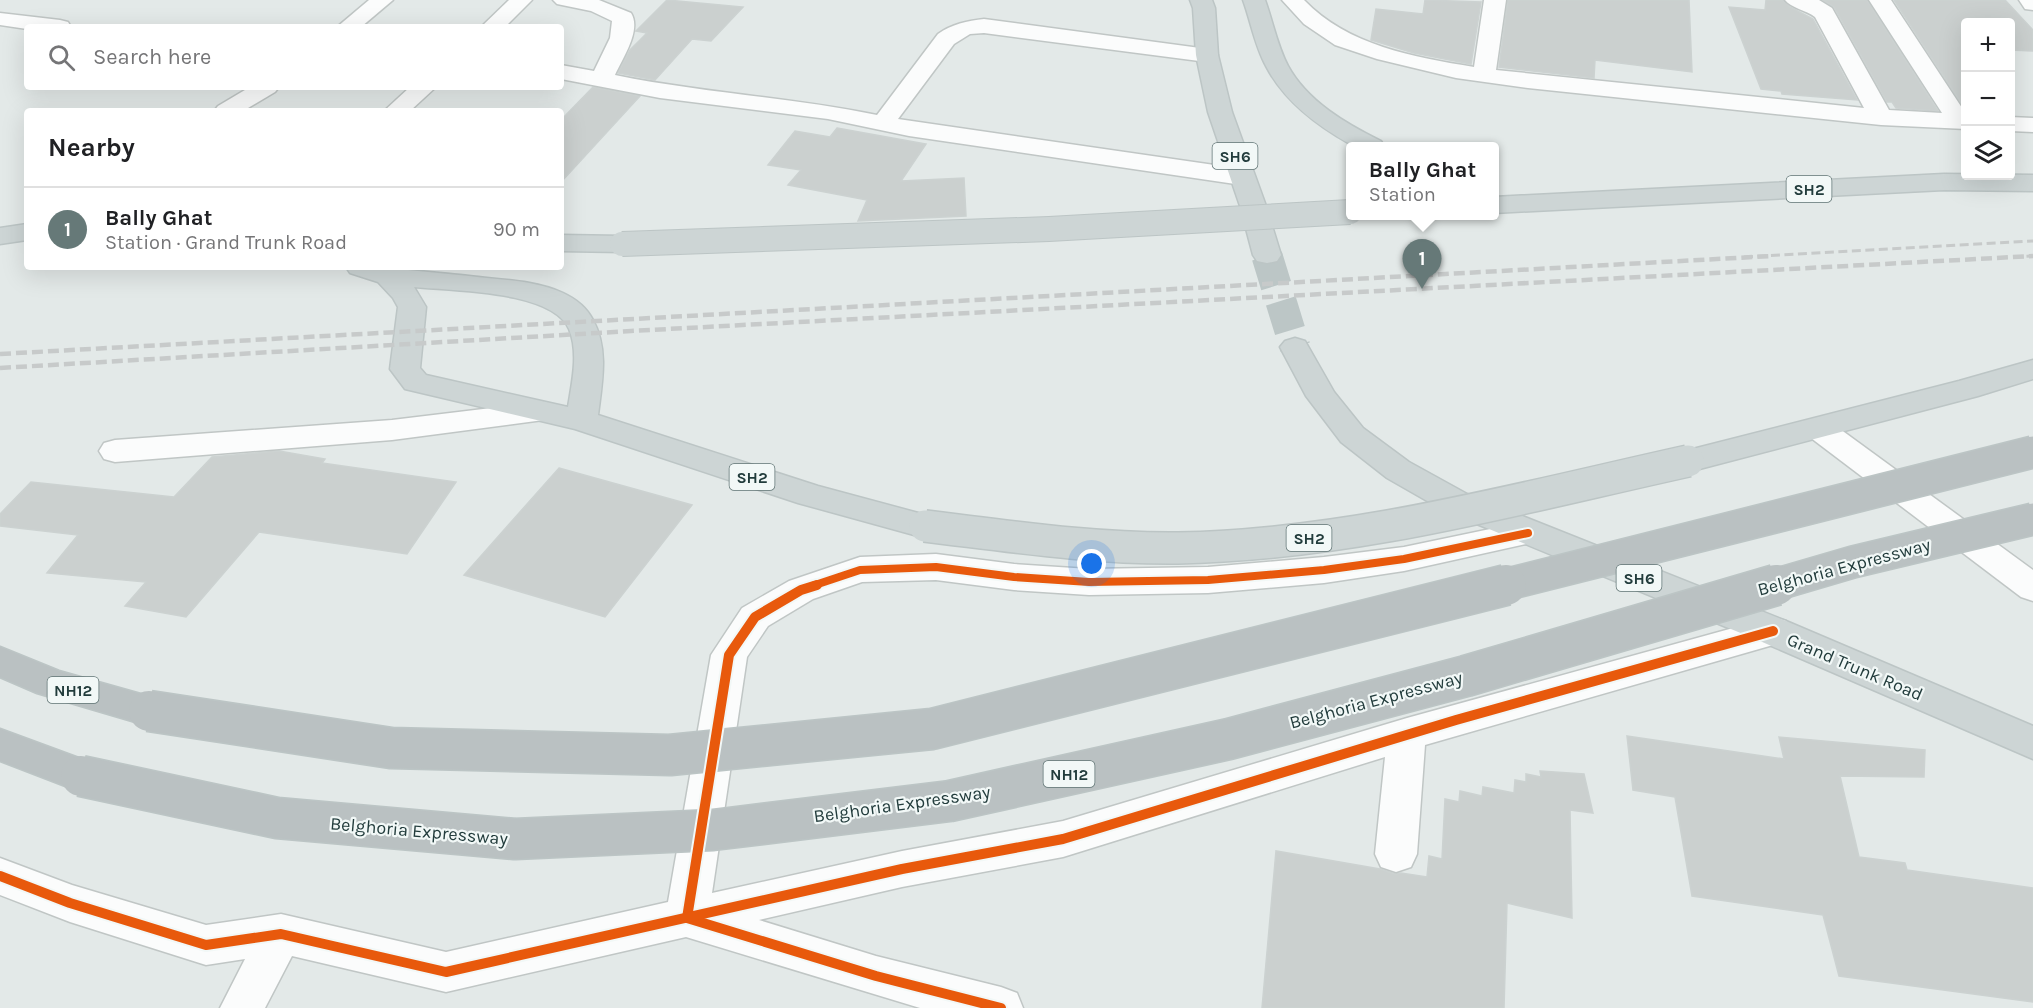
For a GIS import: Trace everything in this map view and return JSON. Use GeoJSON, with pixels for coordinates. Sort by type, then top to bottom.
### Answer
{"type":"FeatureCollection","features":[{"type":"Feature","properties":{"kind":"highway","name":"NH12"},"geometry":{"type":"LineString","coordinates":[[0,661],[50,683],[149,711],[390,748],[670,755],[932,729],[2033,452]]}},
{"type":"Feature","properties":{"kind":"highway","name":"Belghoria Expressway"},"geometry":{"type":"LineString","coordinates":[[0,745],[81,776],[277,818],[514,839],[712,830],[950,801],[1240,736],[1466,676],[1853,562],[2033,519]]}},
{"type":"Feature","properties":{"kind":"main road","name":"SH6"},"geometry":{"type":"LineString","coordinates":[[1201,0],[1204,8],[1207,55],[1220,112],[1267,255]]}},
{"type":"Feature","properties":{"kind":"main road"},"geometry":{"type":"LineString","coordinates":[[1254,0],[1277,65],[1295,92],[1326,119],[1364,142]]}},
{"type":"Feature","properties":{"kind":"main road","name":"SH2"},"geometry":{"type":"LineString","coordinates":[[1585,201],[1944,182],[2033,183]]}},
{"type":"Feature","properties":{"kind":"main road"},"geometry":{"type":"LineString","coordinates":[[1499,185],[1585,201]]}},
{"type":"Feature","properties":{"kind":"main road"},"geometry":{"type":"LineString","coordinates":[[1499,205],[1585,201]]}},
{"type":"Feature","properties":{"kind":"main road"},"geometry":{"type":"LineString","coordinates":[[564,243],[622,244],[1049,229],[1346,212]]}},
{"type":"Feature","properties":{"kind":"main road"},"geometry":{"type":"LineString","coordinates":[[0,236],[24,232]]}},
{"type":"Feature","properties":{"kind":"main road"},"geometry":{"type":"LineString","coordinates":[[0,255],[24,253]]}},
{"type":"Feature","properties":{"kind":"main road"},"geometry":{"type":"LineString","coordinates":[[369,270],[388,276],[529,291],[548,297],[568,308],[579,320],[589,362],[582,420]]}},
{"type":"Feature","properties":{"kind":"main road","name":"SH2"},"geometry":{"type":"LineString","coordinates":[[388,276],[405,294],[412,307],[405,369],[416,382],[582,420],[810,495],[925,526],[1074,544],[1176,548],[1260,544],[1384,528],[1688,461],[2033,369]]}},
{"type":"Feature","properties":{"kind":"main road","name":"Grand Trunk Road"},"geometry":{"type":"LineString","coordinates":[[1295,347],[1321,396],[1352,435],[1398,470],[1417,481],[1455,501],[1528,533],[1773,631],[2033,743]]}},
{"type":"Feature","properties":{"kind":"street"},"geometry":{"type":"LineString","coordinates":[[352,24],[381,0]]}},
{"type":"Feature","properties":{"kind":"street"},"geometry":{"type":"LineString","coordinates":[[495,24],[521,0]]}},
{"type":"Feature","properties":{"kind":"street"},"geometry":{"type":"LineString","coordinates":[[564,0],[630,12],[602,79]]}},
{"type":"Feature","properties":{"kind":"street"},"geometry":{"type":"LineString","coordinates":[[1293,0],[1304,13],[1348,43],[1404,59],[1484,76],[1881,118],[1961,122]]}},
{"type":"Feature","properties":{"kind":"street"},"geometry":{"type":"LineString","coordinates":[[1484,76],[1495,0]]}},
{"type":"Feature","properties":{"kind":"street"},"geometry":{"type":"LineString","coordinates":[[1796,0],[1813,5],[1824,13],[1881,118]]}},
{"type":"Feature","properties":{"kind":"street"},"geometry":{"type":"LineString","coordinates":[[1880,0],[1961,121]]}},
{"type":"Feature","properties":{"kind":"street"},"geometry":{"type":"LineString","coordinates":[[2030,0],[2033,4]]}},
{"type":"Feature","properties":{"kind":"street"},"geometry":{"type":"LineString","coordinates":[[0,20],[34,24]]}},
{"type":"Feature","properties":{"kind":"street"},"geometry":{"type":"LineString","coordinates":[[883,123],[946,39],[956,31],[967,27],[984,26],[1207,55]]}},
{"type":"Feature","properties":{"kind":"street"},"geometry":{"type":"LineString","coordinates":[[564,73],[660,91],[828,112],[883,123],[1242,177]]}},
{"type":"Feature","properties":{"kind":"street"},"geometry":{"type":"LineString","coordinates":[[231,108],[262,90]]}},
{"type":"Feature","properties":{"kind":"street"},"geometry":{"type":"LineString","coordinates":[[400,108],[420,90]]}},
{"type":"Feature","properties":{"kind":"street"},"geometry":{"type":"LineString","coordinates":[[2015,124],[2033,125]]}},
{"type":"Feature","properties":{"kind":"street"},"geometry":{"type":"LineString","coordinates":[[115,451],[392,430],[540,412]]}},
{"type":"Feature","properties":{"kind":"street"},"geometry":{"type":"LineString","coordinates":[[1818,428],[2033,588]]}},
{"type":"Feature","properties":{"kind":"street"},"geometry":{"type":"LineString","coordinates":[[687,918],[729,655],[755,617],[801,590],[860,570],[936,567],[1014,577],[1089,582],[1208,580],[1324,570],[1404,559],[1528,533]]}},
{"type":"Feature","properties":{"kind":"street"},"geometry":{"type":"LineString","coordinates":[[0,876],[70,903],[206,945],[281,934],[447,972],[902,869],[1063,839],[1407,734],[1773,631]]}},
{"type":"Feature","properties":{"kind":"street"},"geometry":{"type":"LineString","coordinates":[[1396,854],[1407,734]]}},
{"type":"Feature","properties":{"kind":"street"},"geometry":{"type":"LineString","coordinates":[[687,918],[876,976],[1001,1008]]}},
{"type":"Feature","properties":{"kind":"street"},"geometry":{"type":"LineString","coordinates":[[242,1008],[281,934]]}},
{"type":"Feature","properties":{"kind":"building"},"geometry":{"type":"Polygon","coordinates":[[[667,0],[743,7],[711,41],[692,39],[655,80],[618,73],[630,50],[647,33],[636,31],[667,0]]]}},
{"type":"Feature","properties":{"kind":"building"},"geometry":{"type":"Polygon","coordinates":[[[1425,0],[1481,2],[1471,64],[1414,53],[1371,40],[1376,9],[1423,14],[1425,0]]]}},
{"type":"Feature","properties":{"kind":"building"},"geometry":{"type":"Polygon","coordinates":[[[1508,0],[1689,0],[1692,72],[1595,60],[1594,78],[1499,67],[1508,0]]]}},
{"type":"Feature","properties":{"kind":"building"},"geometry":{"type":"Polygon","coordinates":[[[1766,0],[1783,0],[1790,7],[1813,19],[1857,100],[1782,94],[1781,91],[1761,89],[1729,7],[1765,10],[1766,0]]]}},
{"type":"Feature","properties":{"kind":"building"},"geometry":{"type":"Polygon","coordinates":[[[1823,0],[1867,0],[1938,111],[1896,108],[1892,102],[1887,102],[1834,7],[1823,0]]]}},
{"type":"Feature","properties":{"kind":"building"},"geometry":{"type":"Polygon","coordinates":[[[1894,0],[2005,0],[2033,30],[2033,51],[2015,50],[2015,18],[1961,18],[1961,103],[1894,0]]]}},
{"type":"Feature","properties":{"kind":"building"},"geometry":{"type":"Polygon","coordinates":[[[593,87],[640,96],[564,179],[564,117],[593,87]]]}},
{"type":"Feature","properties":{"kind":"building"},"geometry":{"type":"Polygon","coordinates":[[[837,128],[926,144],[901,181],[964,178],[966,216],[858,221],[867,200],[788,185],[801,170],[768,165],[795,131],[830,137],[837,128]]]}},
{"type":"Feature","properties":{"kind":"building"},"geometry":{"type":"Polygon","coordinates":[[[279,451],[325,459],[322,463],[456,482],[407,554],[259,532],[186,617],[125,606],[146,582],[47,573],[78,535],[0,526],[0,514],[31,482],[174,497],[212,457],[279,451]]]}},
{"type":"Feature","properties":{"kind":"building"},"geometry":{"type":"Polygon","coordinates":[[[559,468],[692,505],[605,617],[464,575],[559,468]]]}},
{"type":"Feature","properties":{"kind":"building"},"geometry":{"type":"Polygon","coordinates":[[[1627,736],[1784,759],[1779,737],[1925,750],[1924,777],[1840,776],[1859,857],[1905,863],[1907,870],[2033,888],[2033,1002],[1839,976],[1823,915],[1692,896],[1675,797],[1633,790],[1627,736]]]}},
{"type":"Feature","properties":{"kind":"building"},"geometry":{"type":"Polygon","coordinates":[[[1540,771],[1584,774],[1593,813],[1570,810],[1572,918],[1507,903],[1504,1008],[1262,1008],[1276,851],[1380,869],[1395,874],[1427,877],[1429,856],[1442,859],[1445,799],[1459,802],[1460,791],[1482,796],[1483,787],[1514,793],[1515,780],[1526,782],[1526,774],[1541,777],[1540,771]]]}},
{"type":"Feature","properties":{"kind":"tunnel"},"geometry":{"type":"LineString","coordinates":[[1267,256],[1295,347]]}},
{"type":"Feature","properties":{"kind":"railway"},"geometry":{"type":"LineString","coordinates":[[1744,257],[2033,241]]}},
{"type":"Feature","properties":{"kind":"railway"},"geometry":{"type":"LineString","coordinates":[[0,354],[1771,256]]}},
{"type":"Feature","properties":{"kind":"railway"},"geometry":{"type":"LineString","coordinates":[[0,368],[631,331],[2033,256],[2013,257]]}},
{"type":"Feature","properties":{"kind":"cycle path"},"geometry":{"type":"LineString","coordinates":[[1001,1008],[876,976],[687,918],[729,655],[755,617],[801,590],[860,570],[936,567],[1014,577],[1089,582],[1208,580],[1324,570],[1404,559],[1528,533]]}},
{"type":"Feature","properties":{"kind":"cycle path"},"geometry":{"type":"LineString","coordinates":[[0,876],[70,903],[206,945],[281,934],[446,972],[902,869],[1063,839],[1456,720],[1773,631]]}},
{"type":"Feature","properties":{"kind":"place","name":"Bally Ghat"},"geometry":{"type":"Point","coordinates":[1422,289]}}]}
